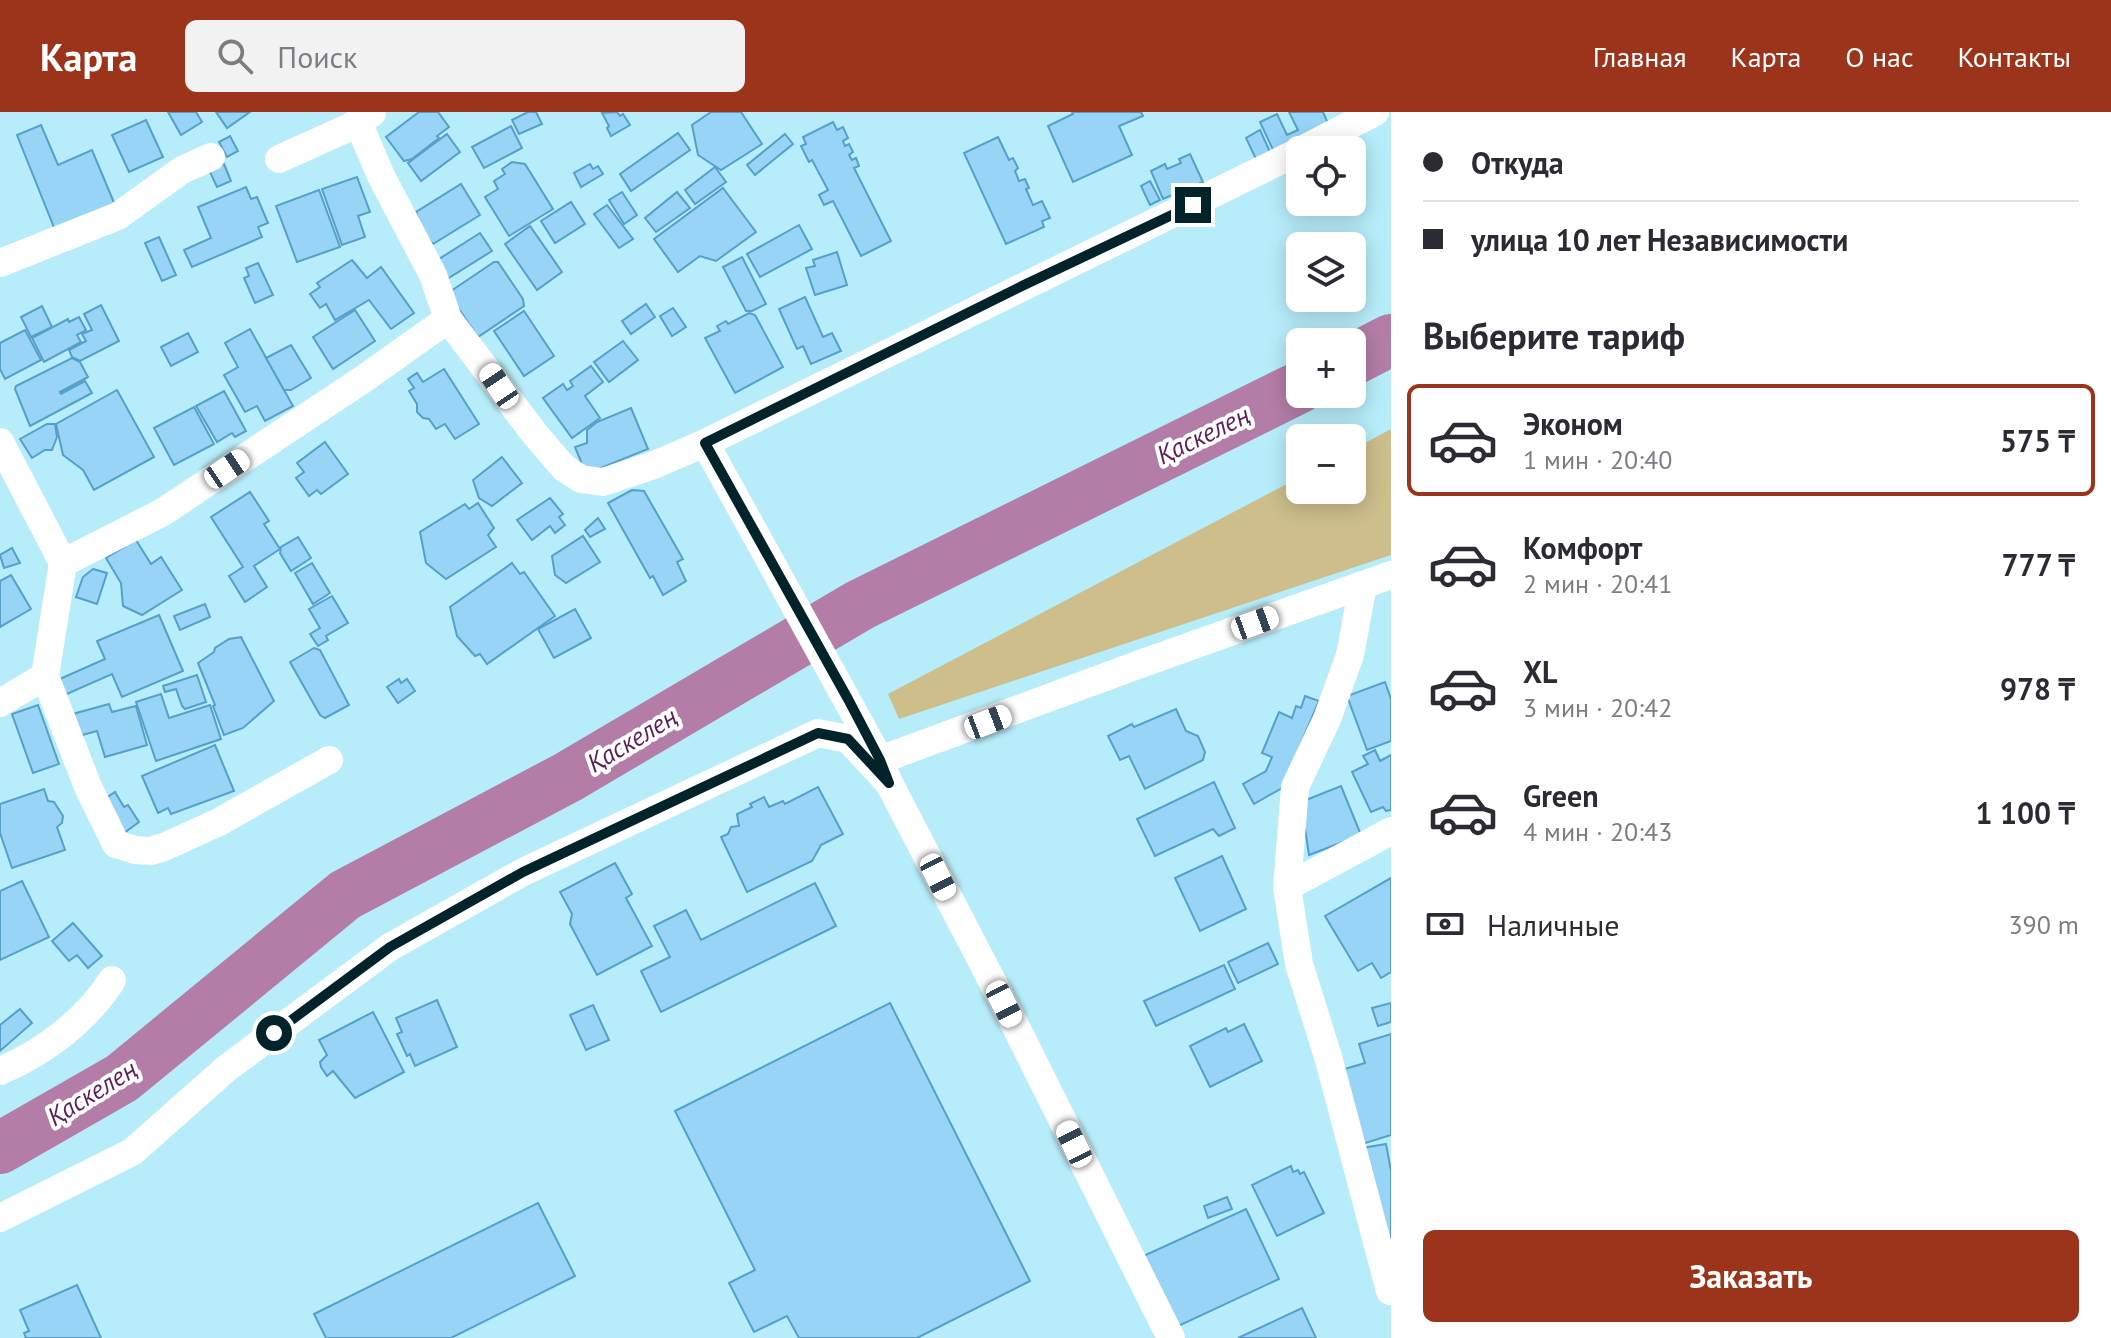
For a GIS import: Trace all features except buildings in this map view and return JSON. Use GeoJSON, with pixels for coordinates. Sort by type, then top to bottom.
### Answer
{"type":"FeatureCollection","features":[{"type":"Feature","properties":{"kind":"street"},"geometry":{"type":"LineString","coordinates":[[1328,136],[1375,112]]}},
{"type":"Feature","properties":{"kind":"street"},"geometry":{"type":"LineString","coordinates":[[279,159],[366,117],[381,176],[433,275],[448,319],[564,468],[581,479],[603,482],[705,443],[1286,157]]}},
{"type":"Feature","properties":{"kind":"street"},"geometry":{"type":"LineString","coordinates":[[0,263],[118,216],[182,170],[211,157]]}},
{"type":"Feature","properties":{"kind":"street"},"geometry":{"type":"LineString","coordinates":[[63,563],[163,512],[448,319]]}},
{"type":"Feature","properties":{"kind":"street"},"geometry":{"type":"LineString","coordinates":[[0,442],[63,563],[45,676],[88,787],[116,844],[135,850],[151,851],[164,847],[219,822],[329,760]]}},
{"type":"Feature","properties":{"kind":"street"},"geometry":{"type":"LineString","coordinates":[[705,443],[884,772],[1010,1015],[1171,1338]]}},
{"type":"Feature","properties":{"kind":"street"},"geometry":{"type":"LineString","coordinates":[[884,772],[1143,663],[1391,575]]}},
{"type":"Feature","properties":{"kind":"street"},"geometry":{"type":"LineString","coordinates":[[1363,585],[1350,655],[1327,719],[1295,787],[1287,887],[1299,964],[1329,1060],[1387,1273]]}},
{"type":"Feature","properties":{"kind":"street"},"geometry":{"type":"LineString","coordinates":[[0,703],[45,676]]}},
{"type":"Feature","properties":{"kind":"street"},"geometry":{"type":"LineString","coordinates":[[0,1218],[132,1152],[227,1068],[390,947],[523,872],[818,733],[848,739],[884,772]]}},
{"type":"Feature","properties":{"kind":"street"},"geometry":{"type":"LineString","coordinates":[[1287,887],[1391,831]]}},
{"type":"Feature","properties":{"kind":"street"},"geometry":{"type":"LineString","coordinates":[[0,1071],[47,1045],[99,1001],[112,980]]}},
{"type":"Feature","properties":{"kind":"shaded area"},"geometry":{"type":"Polygon","coordinates":[[[1391,429],[1391,555],[899,719],[888,694],[1286,484],[1286,504],[1366,504],[1366,442],[1391,429]]]}},
{"type":"Feature","properties":{"kind":"waterway","name":"Қаскелең"},"geometry":{"type":"LineString","coordinates":[[1366,353],[1391,340]]}},
{"type":"Feature","properties":{"kind":"waterway","name":"Қаскелең"},"geometry":{"type":"LineString","coordinates":[[0,1148],[122,1078],[345,895],[568,777],[860,605],[1286,394]]}},
{"type":"Feature","properties":{"kind":"route"},"geometry":{"type":"LineString","coordinates":[[274,1033],[390,947],[523,872],[818,733],[848,739],[889,783],[848,699],[705,443],[1193,205]]}}]}
